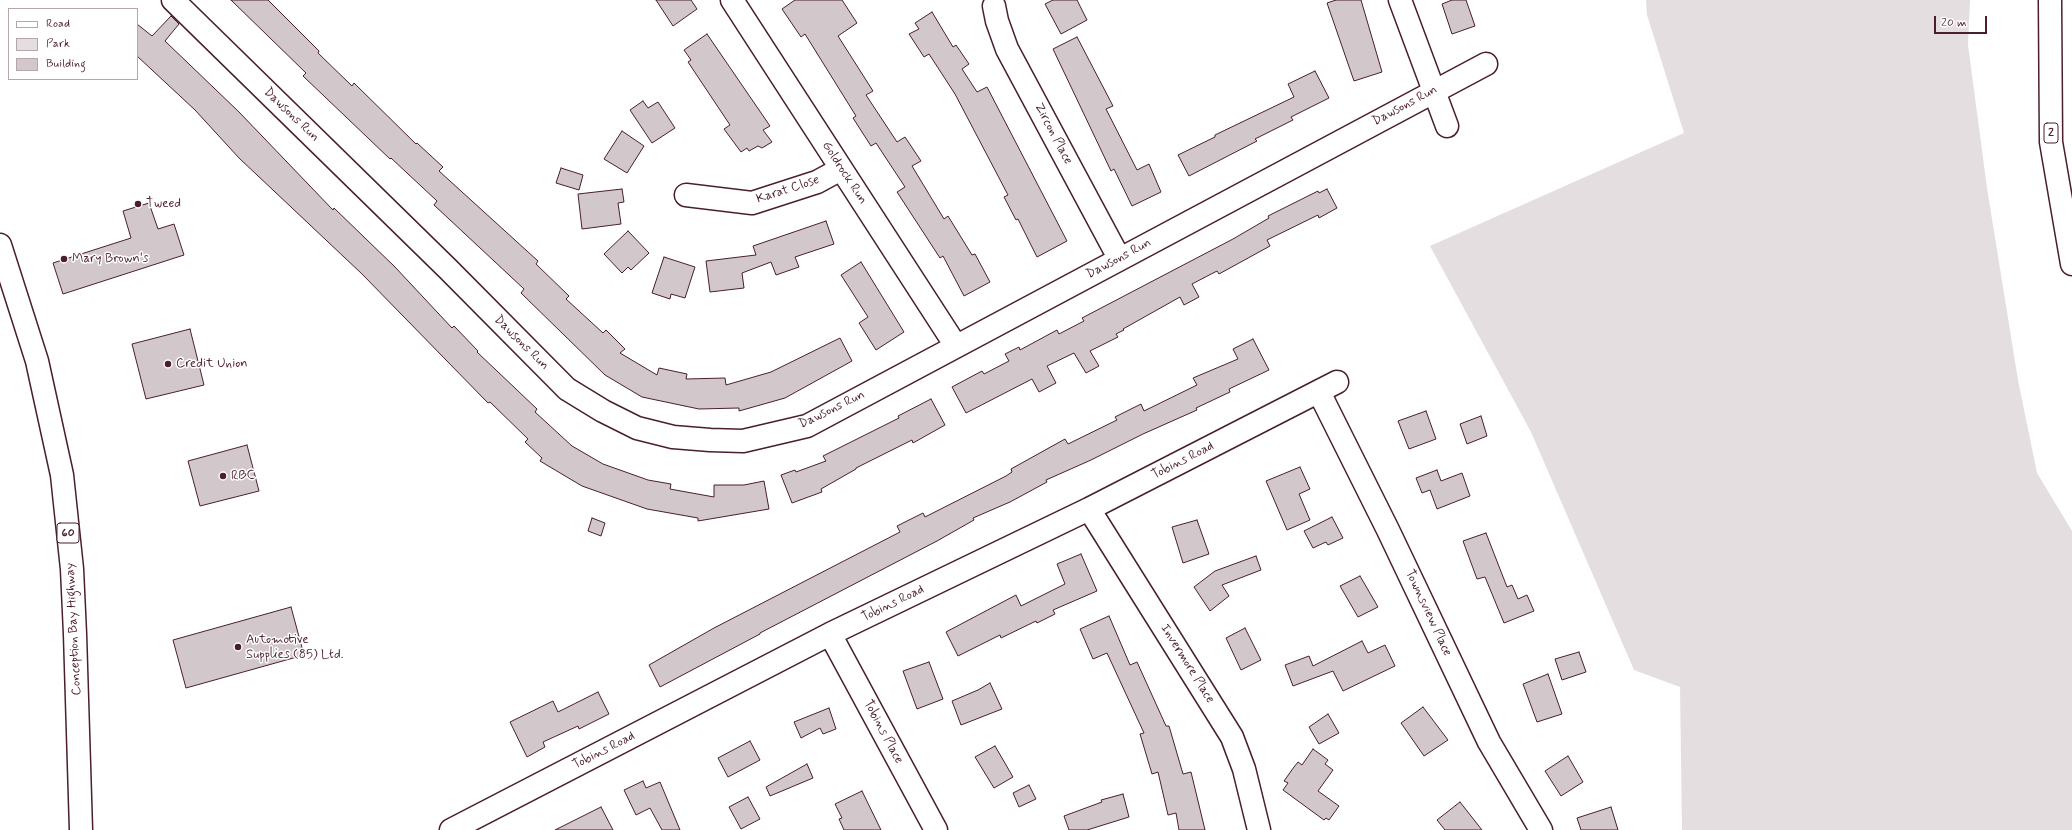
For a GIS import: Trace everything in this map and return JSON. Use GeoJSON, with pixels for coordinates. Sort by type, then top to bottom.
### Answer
{"type":"FeatureCollection","features":[{"type":"Feature","properties":{"kind":"main road","name":"Dawsons Run"},"geometry":{"type":"LineString","coordinates":[[173,0],[448,269],[534,358],[567,389],[603,411],[637,428],[673,437],[743,441],[807,426],[1119,258],[1486,64]]}},
{"type":"Feature","properties":{"kind":"main road","name":"Goldrock Run"},"geometry":{"type":"LineString","coordinates":[[732,0],[956,346]]}},
{"type":"Feature","properties":{"kind":"main road"},"geometry":{"type":"LineString","coordinates":[[1400,0],[1447,126]]}},
{"type":"Feature","properties":{"kind":"main road","name":"2"},"geometry":{"type":"LineString","coordinates":[[2050,0],[2051,142],[2072,264]]}},
{"type":"Feature","properties":{"kind":"main road","name":"Zircon Place"},"geometry":{"type":"LineString","coordinates":[[994,6],[997,21],[1007,49],[1119,258]]}},
{"type":"Feature","properties":{"kind":"main road","name":"Karat Close"},"geometry":{"type":"LineString","coordinates":[[686,195],[752,203],[817,182],[841,169]]}},
{"type":"Feature","properties":{"kind":"main road","name":"Conception Bay Highway"},"geometry":{"type":"LineString","coordinates":[[0,245],[37,361],[62,475],[74,598],[81,830]]}},
{"type":"Feature","properties":{"kind":"main road","name":"Tobins Road"},"geometry":{"type":"LineString","coordinates":[[451,830],[830,634],[1089,509],[1328,387]]}},
{"type":"Feature","properties":{"kind":"main road","name":"Townsview Place"},"geometry":{"type":"LineString","coordinates":[[1328,387],[1388,530],[1489,742],[1541,830]]}},
{"type":"Feature","properties":{"kind":"main road","name":"Invermore Place"},"geometry":{"type":"LineString","coordinates":[[1089,509],[1232,737],[1244,769],[1259,830]]}},
{"type":"Feature","properties":{"kind":"main road","name":"Tobins Place"},"geometry":{"type":"LineString","coordinates":[[830,634],[936,830]]}},
{"type":"Feature","properties":{"kind":"green space"},"geometry":{"type":"Polygon","coordinates":[[[1646,0],[1970,0],[1968,45],[1987,188],[2018,380],[2037,473],[2072,531],[2072,830],[1682,830],[1680,687],[1634,670],[1531,432],[1430,246],[1684,133],[1647,15],[1646,0]]]}},
{"type":"Feature","properties":{"kind":"building"},"geometry":{"type":"Polygon","coordinates":[[[231,0],[268,0],[319,51],[318,53],[352,86],[354,83],[416,144],[417,143],[443,167],[439,171],[538,261],[536,264],[569,296],[566,299],[603,333],[606,330],[625,349],[620,353],[657,375],[659,368],[687,374],[686,379],[725,378],[726,385],[771,372],[840,338],[852,361],[785,398],[739,411],[739,408],[699,409],[642,397],[605,375],[521,293],[524,289],[434,205],[437,201],[391,158],[390,159],[303,76],[306,73],[231,0]]]}},
{"type":"Feature","properties":{"kind":"building"},"geometry":{"type":"Polygon","coordinates":[[[656,0],[691,0],[697,9],[673,26],[656,0]]]}},
{"type":"Feature","properties":{"kind":"building"},"geometry":{"type":"Polygon","coordinates":[[[795,0],[842,0],[857,23],[838,36],[873,91],[866,95],[897,142],[905,137],[921,161],[912,166],[944,219],[948,216],[972,255],[975,254],[990,282],[964,296],[943,256],[940,258],[897,192],[905,187],[876,143],[871,146],[853,118],[856,116],[805,34],[801,37],[782,9],[795,0]]]}},
{"type":"Feature","properties":{"kind":"building"},"geometry":{"type":"Polygon","coordinates":[[[1053,0],[1077,0],[1087,20],[1061,34],[1045,4],[1053,0]]]}},
{"type":"Feature","properties":{"kind":"building"},"geometry":{"type":"Polygon","coordinates":[[[1336,0],[1361,0],[1382,72],[1354,81],[1327,3],[1336,0]]]}},
{"type":"Feature","properties":{"kind":"building"},"geometry":{"type":"Polygon","coordinates":[[[1452,0],[1466,0],[1475,26],[1452,34],[1442,4],[1452,0]]]}},
{"type":"Feature","properties":{"kind":"building"},"geometry":{"type":"Polygon","coordinates":[[[932,12],[953,47],[956,45],[969,64],[962,69],[977,92],[987,87],[1067,241],[1037,257],[1018,219],[1016,220],[1004,197],[1008,195],[955,94],[929,54],[924,57],[909,34],[919,29],[915,23],[932,12]]]}},
{"type":"Feature","properties":{"kind":"building"},"geometry":{"type":"Polygon","coordinates":[[[171,16],[179,24],[165,41],[239,112],[333,210],[334,208],[395,267],[452,328],[454,326],[478,351],[477,352],[537,409],[535,412],[572,446],[603,464],[648,480],[671,484],[670,489],[714,497],[714,485],[744,485],[764,481],[769,509],[698,521],[698,518],[647,509],[582,486],[540,461],[542,458],[525,442],[528,439],[490,402],[488,403],[362,274],[239,158],[195,110],[138,57],[138,25],[152,36],[171,16]]]}},
{"type":"Feature","properties":{"kind":"building"},"geometry":{"type":"Polygon","coordinates":[[[707,34],[770,126],[763,130],[772,142],[762,148],[758,146],[749,151],[747,148],[741,152],[724,129],[730,125],[688,62],[691,60],[684,50],[707,34]]]}},
{"type":"Feature","properties":{"kind":"building"},"geometry":{"type":"Polygon","coordinates":[[[1077,37],[1113,106],[1106,109],[1137,170],[1149,164],[1161,192],[1132,206],[1114,169],[1111,171],[1053,49],[1077,37]]]}},
{"type":"Feature","properties":{"kind":"building"},"geometry":{"type":"Polygon","coordinates":[[[1315,71],[1329,98],[1291,117],[1293,120],[1255,139],[1257,141],[1189,176],[1178,155],[1215,137],[1215,135],[1294,97],[1288,84],[1315,71]]]}},
{"type":"Feature","properties":{"kind":"building"},"geometry":{"type":"Polygon","coordinates":[[[643,101],[648,108],[658,102],[675,128],[652,143],[630,110],[643,101]]]}},
{"type":"Feature","properties":{"kind":"building"},"geometry":{"type":"Polygon","coordinates":[[[622,131],[644,146],[627,173],[604,159],[622,131]]]}},
{"type":"Feature","properties":{"kind":"building"},"geometry":{"type":"Polygon","coordinates":[[[561,168],[583,175],[579,190],[556,183],[561,168]]]}},
{"type":"Feature","properties":{"kind":"building"},"geometry":{"type":"Polygon","coordinates":[[[622,189],[624,202],[618,203],[621,224],[582,229],[578,194],[622,189]]]}},
{"type":"Feature","properties":{"kind":"building"},"geometry":{"type":"Polygon","coordinates":[[[1327,189],[1337,208],[1319,218],[1318,215],[1267,240],[1270,246],[1219,274],[1217,271],[1192,284],[1199,297],[1184,305],[1180,297],[1123,329],[1124,330],[1116,334],[1118,337],[1090,351],[1099,366],[1086,373],[1074,353],[1047,366],[1056,383],[1039,392],[1032,379],[966,413],[952,387],[982,371],[984,374],[1009,361],[1005,354],[1019,347],[1020,350],[1057,330],[1059,334],[1084,321],[1082,318],[1233,239],[1269,218],[1268,216],[1318,191],[1319,193],[1327,189]]]}},
{"type":"Feature","properties":{"kind":"building"},"geometry":{"type":"Polygon","coordinates":[[[149,203],[158,229],[174,224],[184,255],[63,294],[53,263],[131,238],[123,211],[149,203]]]}},
{"type":"Feature","properties":{"kind":"building"},"geometry":{"type":"Polygon","coordinates":[[[826,221],[834,244],[795,257],[799,267],[776,275],[771,262],[742,273],[744,288],[710,292],[706,261],[756,255],[753,246],[826,221]]]}},
{"type":"Feature","properties":{"kind":"building"},"geometry":{"type":"Polygon","coordinates":[[[628,231],[649,253],[631,270],[628,267],[622,273],[604,254],[628,231]]]}},
{"type":"Feature","properties":{"kind":"building"},"geometry":{"type":"Polygon","coordinates":[[[664,257],[695,267],[685,298],[671,294],[670,299],[652,293],[664,257]]]}},
{"type":"Feature","properties":{"kind":"building"},"geometry":{"type":"Polygon","coordinates":[[[861,262],[904,332],[876,350],[859,323],[868,317],[841,275],[861,262]]]}},
{"type":"Feature","properties":{"kind":"building","name":"Credit Union"},"geometry":{"type":"Polygon","coordinates":[[[190,329],[204,385],[146,399],[132,344],[190,329]]]}},
{"type":"Feature","properties":{"kind":"building"},"geometry":{"type":"Polygon","coordinates":[[[1253,339],[1269,370],[1229,389],[1230,392],[1196,408],[1197,410],[1046,480],[1047,482],[1010,502],[973,518],[974,520],[937,541],[660,687],[649,665],[714,628],[900,532],[897,526],[923,513],[925,517],[1006,476],[1012,472],[1011,469],[1065,439],[1068,444],[1117,420],[1115,417],[1141,404],[1144,411],[1197,385],[1193,378],[1238,359],[1233,349],[1253,339]]]}},
{"type":"Feature","properties":{"kind":"building"},"geometry":{"type":"Polygon","coordinates":[[[931,399],[945,425],[913,443],[912,440],[856,468],[821,489],[822,492],[792,503],[781,475],[795,470],[796,472],[826,461],[823,456],[899,418],[898,416],[931,399]]]}},
{"type":"Feature","properties":{"kind":"building"},"geometry":{"type":"Polygon","coordinates":[[[1426,411],[1436,439],[1409,449],[1398,421],[1426,411]]]}},
{"type":"Feature","properties":{"kind":"building"},"geometry":{"type":"Polygon","coordinates":[[[1481,416],[1487,436],[1467,444],[1460,424],[1481,416]]]}},
{"type":"Feature","properties":{"kind":"building","name":"RBC"},"geometry":{"type":"Polygon","coordinates":[[[247,445],[259,491],[200,506],[188,461],[247,445]]]}},
{"type":"Feature","properties":{"kind":"building"},"geometry":{"type":"Polygon","coordinates":[[[1300,467],[1310,489],[1299,494],[1310,520],[1287,530],[1266,481],[1300,467]]]}},
{"type":"Feature","properties":{"kind":"building"},"geometry":{"type":"Polygon","coordinates":[[[1437,470],[1441,481],[1462,473],[1470,496],[1437,509],[1430,490],[1422,493],[1416,478],[1437,470]]]}},
{"type":"Feature","properties":{"kind":"building"},"geometry":{"type":"Polygon","coordinates":[[[1332,517],[1343,538],[1328,545],[1326,542],[1313,548],[1304,531],[1332,517]]]}},
{"type":"Feature","properties":{"kind":"building"},"geometry":{"type":"Polygon","coordinates":[[[592,518],[605,523],[601,536],[588,531],[592,518]]]}},
{"type":"Feature","properties":{"kind":"building"},"geometry":{"type":"Polygon","coordinates":[[[1197,520],[1209,554],[1183,563],[1172,527],[1197,520]]]}},
{"type":"Feature","properties":{"kind":"building"},"geometry":{"type":"Polygon","coordinates":[[[1486,533],[1507,587],[1512,585],[1518,599],[1527,595],[1534,611],[1504,623],[1485,577],[1477,579],[1463,541],[1486,533]]]}},
{"type":"Feature","properties":{"kind":"building"},"geometry":{"type":"Polygon","coordinates":[[[1081,554],[1097,591],[1053,610],[1055,614],[1037,623],[1036,621],[1001,638],[1000,635],[958,656],[946,632],[1016,595],[1021,606],[1065,584],[1057,564],[1081,554]]]}},
{"type":"Feature","properties":{"kind":"building"},"geometry":{"type":"Polygon","coordinates":[[[1256,556],[1261,570],[1222,585],[1229,596],[1210,611],[1194,587],[1215,571],[1256,556]]]}},
{"type":"Feature","properties":{"kind":"building"},"geometry":{"type":"Polygon","coordinates":[[[1360,576],[1378,607],[1358,617],[1340,586],[1360,576]]]}},
{"type":"Feature","properties":{"kind":"building","name":"Automotive Supplies (85) Ltd."},"geometry":{"type":"Polygon","coordinates":[[[291,607],[304,655],[186,688],[173,640],[291,607]]]}},
{"type":"Feature","properties":{"kind":"building"},"geometry":{"type":"Polygon","coordinates":[[[1109,616],[1130,665],[1137,662],[1166,726],[1169,726],[1183,774],[1191,772],[1205,830],[1179,830],[1176,813],[1168,815],[1158,772],[1152,774],[1140,734],[1144,733],[1107,653],[1093,659],[1080,629],[1109,616]]]}},
{"type":"Feature","properties":{"kind":"building"},"geometry":{"type":"Polygon","coordinates":[[[1245,628],[1261,660],[1241,670],[1226,638],[1245,628]]]}},
{"type":"Feature","properties":{"kind":"building"},"geometry":{"type":"Polygon","coordinates":[[[1362,641],[1368,653],[1385,645],[1395,666],[1343,691],[1333,671],[1293,686],[1285,665],[1309,656],[1313,666],[1362,641]]]}},
{"type":"Feature","properties":{"kind":"building"},"geometry":{"type":"Polygon","coordinates":[[[1579,652],[1586,672],[1562,680],[1555,659],[1579,652]]]}},
{"type":"Feature","properties":{"kind":"building"},"geometry":{"type":"Polygon","coordinates":[[[929,662],[943,699],[917,709],[903,671],[929,662]]]}},
{"type":"Feature","properties":{"kind":"building"},"geometry":{"type":"Polygon","coordinates":[[[1548,674],[1562,714],[1537,722],[1523,684],[1548,674]]]}},
{"type":"Feature","properties":{"kind":"building"},"geometry":{"type":"Polygon","coordinates":[[[990,683],[1002,709],[961,725],[952,701],[990,683]]]}},
{"type":"Feature","properties":{"kind":"building"},"geometry":{"type":"Polygon","coordinates":[[[598,692],[609,714],[579,729],[578,726],[543,742],[545,747],[527,757],[510,722],[553,701],[558,712],[598,692]]]}},
{"type":"Feature","properties":{"kind":"building"},"geometry":{"type":"Polygon","coordinates":[[[1423,707],[1448,740],[1424,756],[1401,723],[1423,707]]]}},
{"type":"Feature","properties":{"kind":"building"},"geometry":{"type":"Polygon","coordinates":[[[829,708],[836,729],[823,734],[820,728],[801,738],[794,722],[829,708]]]}},
{"type":"Feature","properties":{"kind":"building"},"geometry":{"type":"Polygon","coordinates":[[[1328,714],[1339,733],[1319,744],[1309,727],[1328,714]]]}},
{"type":"Feature","properties":{"kind":"building"},"geometry":{"type":"Polygon","coordinates":[[[750,741],[760,760],[728,777],[718,758],[750,741]]]}},
{"type":"Feature","properties":{"kind":"building"},"geometry":{"type":"Polygon","coordinates":[[[995,746],[1013,777],[994,788],[975,757],[995,746]]]}},
{"type":"Feature","properties":{"kind":"building"},"geometry":{"type":"Polygon","coordinates":[[[1313,749],[1328,760],[1325,764],[1333,770],[1318,791],[1339,806],[1329,820],[1326,818],[1324,820],[1283,790],[1288,783],[1284,781],[1294,767],[1298,762],[1302,765],[1313,749]]]}},
{"type":"Feature","properties":{"kind":"building"},"geometry":{"type":"Polygon","coordinates":[[[1568,756],[1583,782],[1561,796],[1545,771],[1568,756]]]}},
{"type":"Feature","properties":{"kind":"building"},"geometry":{"type":"Polygon","coordinates":[[[807,764],[813,778],[770,796],[766,787],[807,764]]]}},
{"type":"Feature","properties":{"kind":"building"},"geometry":{"type":"Polygon","coordinates":[[[643,781],[646,788],[660,782],[680,830],[662,830],[650,808],[636,815],[624,790],[643,781]]]}},
{"type":"Feature","properties":{"kind":"building"},"geometry":{"type":"Polygon","coordinates":[[[1029,785],[1036,799],[1019,807],[1013,793],[1029,785]]]}},
{"type":"Feature","properties":{"kind":"building"},"geometry":{"type":"Polygon","coordinates":[[[862,791],[881,830],[844,830],[839,819],[842,818],[835,804],[862,791]]]}},
{"type":"Feature","properties":{"kind":"building"},"geometry":{"type":"Polygon","coordinates":[[[1123,794],[1129,817],[1087,830],[1069,830],[1064,816],[1102,802],[1101,800],[1123,794]]]}},
{"type":"Feature","properties":{"kind":"building"},"geometry":{"type":"Polygon","coordinates":[[[748,797],[760,819],[741,829],[729,807],[748,797]]]}},
{"type":"Feature","properties":{"kind":"building"},"geometry":{"type":"Polygon","coordinates":[[[1460,802],[1482,830],[1445,830],[1437,820],[1460,802]]]}},
{"type":"Feature","properties":{"kind":"building"},"geometry":{"type":"Polygon","coordinates":[[[601,807],[613,830],[555,830],[601,807]]]}},
{"type":"Feature","properties":{"kind":"building"},"geometry":{"type":"Polygon","coordinates":[[[1611,807],[1618,830],[1581,830],[1577,818],[1611,807]]]}},
{"type":"Feature","properties":{"kind":"place","name":"Tweed"},"geometry":{"type":"Point","coordinates":[138,204]}},
{"type":"Feature","properties":{"kind":"place","name":"Mary Brown's"},"geometry":{"type":"Point","coordinates":[64,259]}},
{"type":"Feature","properties":{"kind":"place","name":"Credit Union"},"geometry":{"type":"Point","coordinates":[168,364]}},
{"type":"Feature","properties":{"kind":"place","name":"RBC"},"geometry":{"type":"Point","coordinates":[223,476]}},
{"type":"Feature","properties":{"kind":"place","name":"Automotive Supplies (85) Ltd."},"geometry":{"type":"Point","coordinates":[238,647]}}]}
